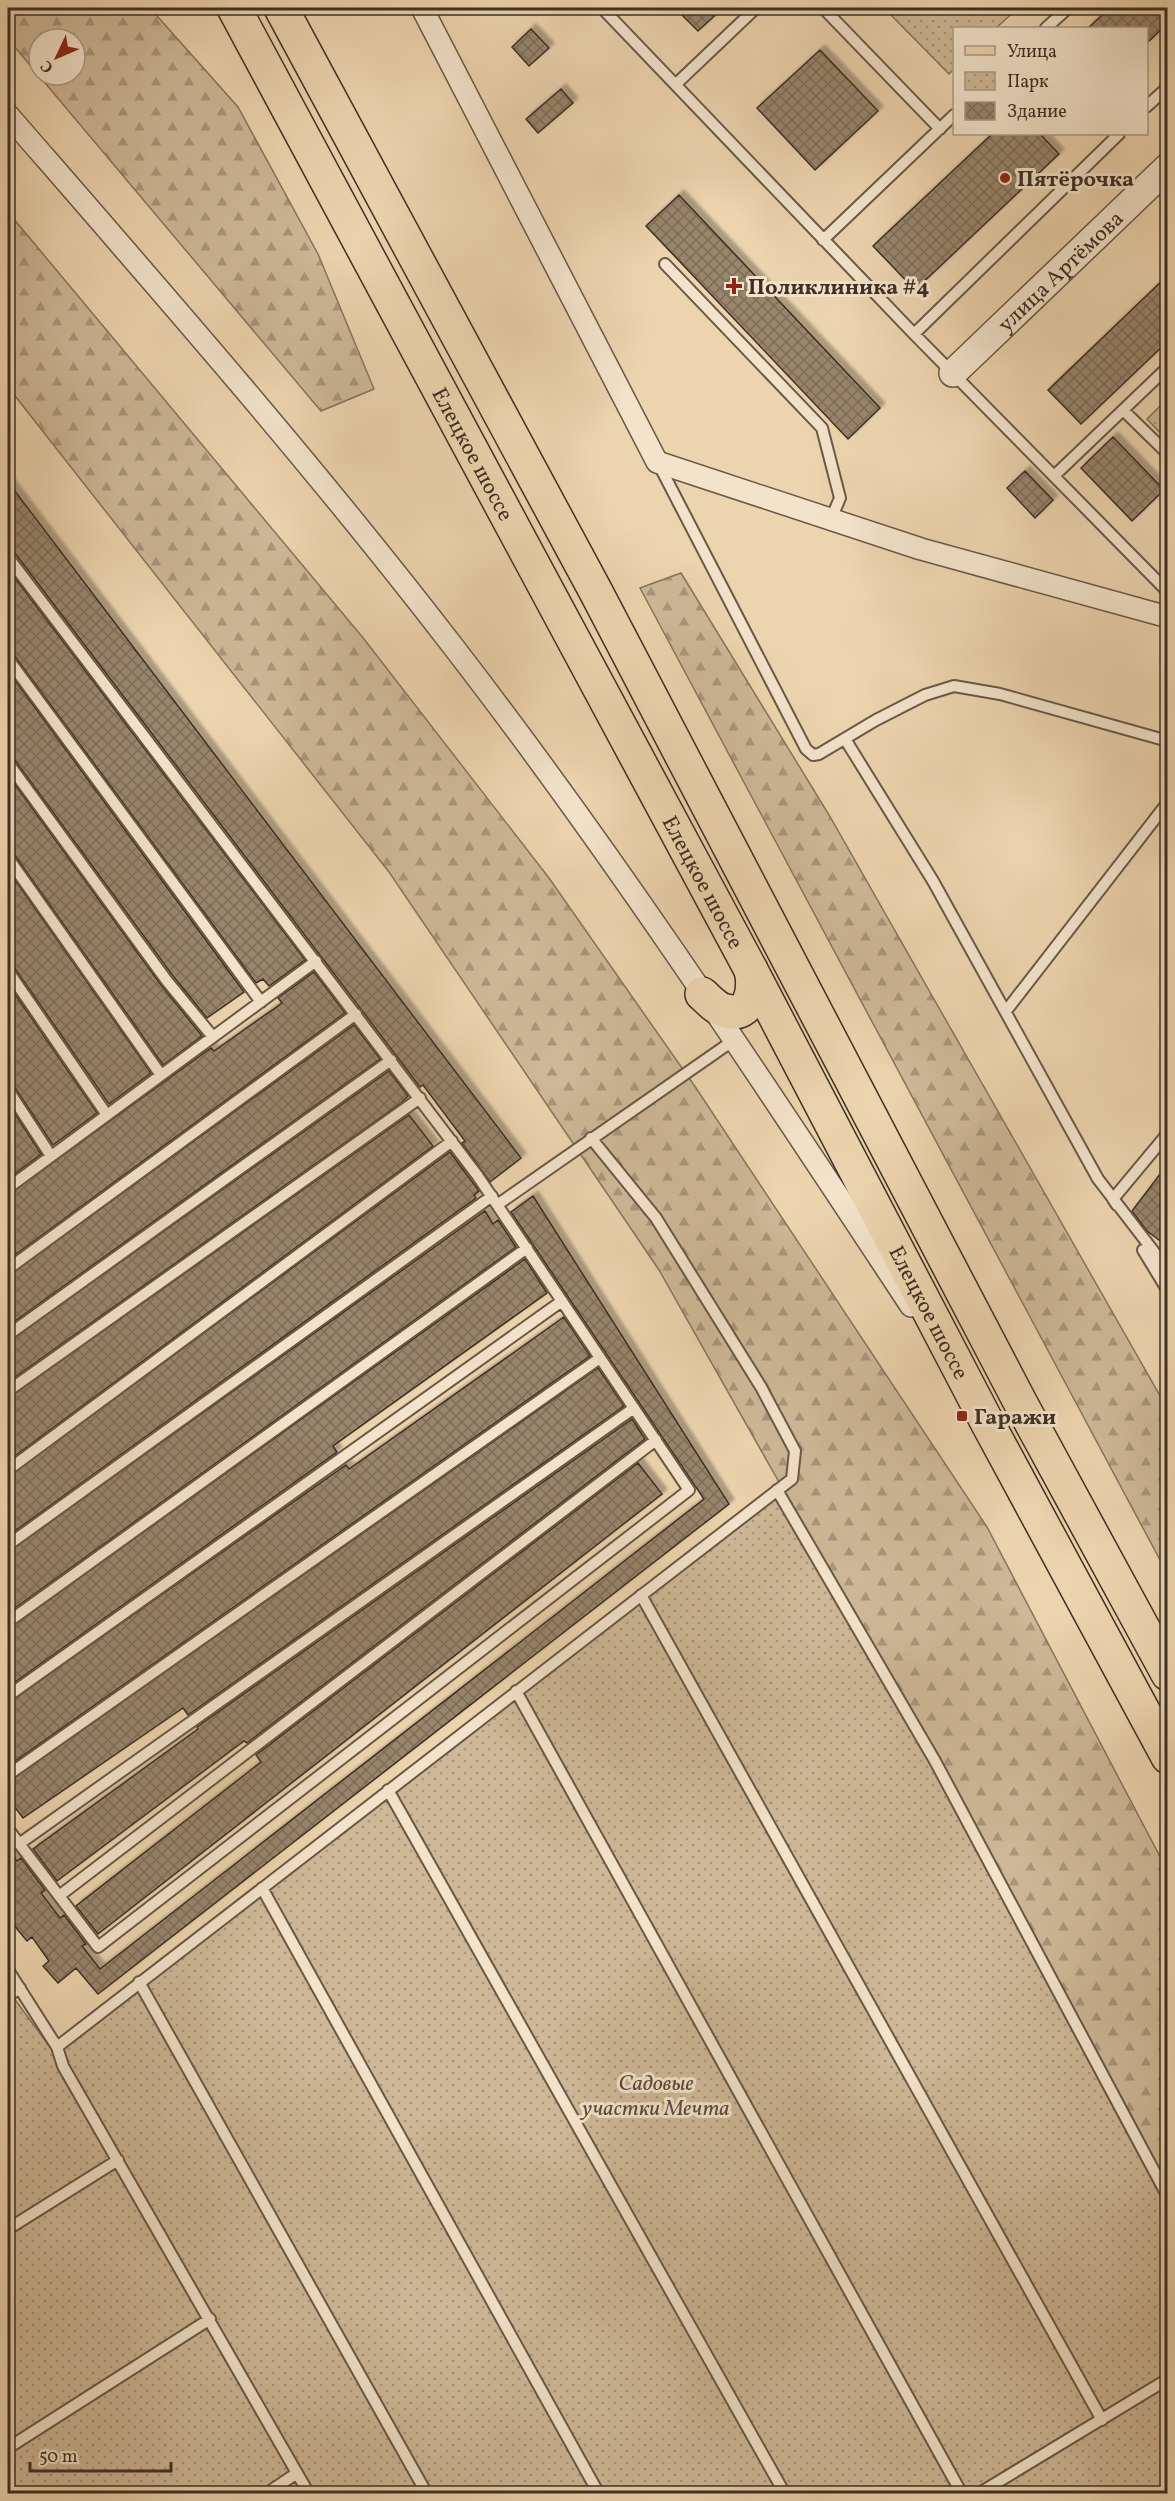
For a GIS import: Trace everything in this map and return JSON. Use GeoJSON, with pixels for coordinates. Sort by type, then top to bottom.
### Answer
{"type":"FeatureCollection","features":[{"type":"Feature","properties":{"kind":"main road","name":"Елецкое шоссе"},"geometry":{"type":"LineString","coordinates":[[234,8],[752,970],[987,1422],[1167,1756]]}},
{"type":"Feature","properties":{"kind":"main road","name":"Елецкое шоссе"},"geometry":{"type":"LineString","coordinates":[[281,8],[595,590],[1020,1402],[1167,1674]]}},
{"type":"Feature","properties":{"kind":"main road"},"geometry":{"type":"LineString","coordinates":[[702,994],[718,1008],[728,1012],[738,1011],[749,1004],[754,994],[752,970]]}},
{"type":"Feature","properties":{"kind":"street"},"geometry":{"type":"LineString","coordinates":[[422,8],[657,462],[921,549],[1167,617]]}},
{"type":"Feature","properties":{"kind":"street"},"geometry":{"type":"LineString","coordinates":[[8,115],[275,422],[453,646],[569,803],[734,1040],[987,1422]]}},
{"type":"Feature","properties":{"kind":"street","name":"улица Артёмова"},"geometry":{"type":"LineString","coordinates":[[953,374],[1167,167]]}},
{"type":"Feature","properties":{"kind":"lane"},"geometry":{"type":"LineString","coordinates":[[602,8],[823,240],[1167,592]]}},
{"type":"Feature","properties":{"kind":"lane"},"geometry":{"type":"LineString","coordinates":[[676,84],[756,8]]}},
{"type":"Feature","properties":{"kind":"lane"},"geometry":{"type":"LineString","coordinates":[[823,8],[940,129]]}},
{"type":"Feature","properties":{"kind":"lane"},"geometry":{"type":"LineString","coordinates":[[1047,27],[1068,8]]}},
{"type":"Feature","properties":{"kind":"lane"},"geometry":{"type":"LineString","coordinates":[[1148,105],[1167,87]]}},
{"type":"Feature","properties":{"kind":"lane"},"geometry":{"type":"LineString","coordinates":[[823,240],[953,116]]}},
{"type":"Feature","properties":{"kind":"lane"},"geometry":{"type":"LineString","coordinates":[[914,334],[1113,136]]}},
{"type":"Feature","properties":{"kind":"lane"},"geometry":{"type":"LineString","coordinates":[[665,264],[822,428],[840,498],[831,519]]}},
{"type":"Feature","properties":{"kind":"lane"},"geometry":{"type":"LineString","coordinates":[[1055,475],[1167,367]]}},
{"type":"Feature","properties":{"kind":"lane"},"geometry":{"type":"LineString","coordinates":[[1123,410],[1167,454]]}},
{"type":"Feature","properties":{"kind":"lane"},"geometry":{"type":"LineString","coordinates":[[657,462],[806,749],[813,755],[819,754],[925,695],[954,686],[1000,694],[1167,741]]}},
{"type":"Feature","properties":{"kind":"lane"},"geometry":{"type":"LineString","coordinates":[[8,557],[452,1141],[690,1490],[98,1947],[8,1829]]}},
{"type":"Feature","properties":{"kind":"lane"},"geometry":{"type":"LineString","coordinates":[[8,659],[261,1002]]}},
{"type":"Feature","properties":{"kind":"lane"},"geometry":{"type":"LineString","coordinates":[[845,739],[933,881],[1098,1179],[1167,1270]]}},
{"type":"Feature","properties":{"kind":"lane"},"geometry":{"type":"LineString","coordinates":[[8,763],[167,981],[213,1037]]}},
{"type":"Feature","properties":{"kind":"lane"},"geometry":{"type":"LineString","coordinates":[[1006,1011],[1167,802]]}},
{"type":"Feature","properties":{"kind":"lane"},"geometry":{"type":"LineString","coordinates":[[8,858],[161,1075]]}},
{"type":"Feature","properties":{"kind":"lane"},"geometry":{"type":"LineString","coordinates":[[8,1188],[316,961]]}},
{"type":"Feature","properties":{"kind":"lane"},"geometry":{"type":"LineString","coordinates":[[8,971],[107,1115]]}},
{"type":"Feature","properties":{"kind":"lane"},"geometry":{"type":"LineString","coordinates":[[8,1269],[356,1014]]}},
{"type":"Feature","properties":{"kind":"lane"},"geometry":{"type":"LineString","coordinates":[[8,1545],[495,1201],[734,1040]]}},
{"type":"Feature","properties":{"kind":"lane"},"geometry":{"type":"LineString","coordinates":[[8,1335],[391,1060]]}},
{"type":"Feature","properties":{"kind":"lane"},"geometry":{"type":"LineString","coordinates":[[8,1090],[51,1156]]}},
{"type":"Feature","properties":{"kind":"lane"},"geometry":{"type":"LineString","coordinates":[[8,1391],[420,1098]]}},
{"type":"Feature","properties":{"kind":"lane"},"geometry":{"type":"LineString","coordinates":[[1113,1199],[1167,1133]]}},
{"type":"Feature","properties":{"kind":"lane"},"geometry":{"type":"LineString","coordinates":[[57,2047],[792,1479],[795,1451],[760,1387],[656,1218],[591,1138]]}},
{"type":"Feature","properties":{"kind":"lane"},"geometry":{"type":"LineString","coordinates":[[8,1470],[452,1141]]}},
{"type":"Feature","properties":{"kind":"lane"},"geometry":{"type":"LineString","coordinates":[[1113,1199],[1167,1291]]}},
{"type":"Feature","properties":{"kind":"lane"},"geometry":{"type":"LineString","coordinates":[[8,1622],[527,1248]]}},
{"type":"Feature","properties":{"kind":"lane"},"geometry":{"type":"LineString","coordinates":[[8,1696],[562,1301]]}},
{"type":"Feature","properties":{"kind":"lane"},"geometry":{"type":"LineString","coordinates":[[8,1775],[600,1358]]}},
{"type":"Feature","properties":{"kind":"lane"},"geometry":{"type":"LineString","coordinates":[[19,1844],[634,1408]]}},
{"type":"Feature","properties":{"kind":"lane"},"geometry":{"type":"LineString","coordinates":[[59,1896],[656,1440]]}},
{"type":"Feature","properties":{"kind":"lane"},"geometry":{"type":"LineString","coordinates":[[777,1490],[935,1761],[1167,2197]]}},
{"type":"Feature","properties":{"kind":"lane"},"geometry":{"type":"LineString","coordinates":[[641,1595],[1102,2420]]}},
{"type":"Feature","properties":{"kind":"lane"},"geometry":{"type":"LineString","coordinates":[[516,1692],[962,2493]]}},
{"type":"Feature","properties":{"kind":"lane"},"geometry":{"type":"LineString","coordinates":[[388,1790],[785,2493]]}},
{"type":"Feature","properties":{"kind":"lane"},"geometry":{"type":"LineString","coordinates":[[262,1888],[599,2493]]}},
{"type":"Feature","properties":{"kind":"lane"},"geometry":{"type":"LineString","coordinates":[[8,1970],[57,2047],[63,2066],[309,2493]]}},
{"type":"Feature","properties":{"kind":"lane"},"geometry":{"type":"LineString","coordinates":[[139,1982],[427,2493]]}},
{"type":"Feature","properties":{"kind":"lane"},"geometry":{"type":"LineString","coordinates":[[8,1995],[20,1988]]}},
{"type":"Feature","properties":{"kind":"lane"},"geometry":{"type":"LineString","coordinates":[[8,2229],[117,2160]]}},
{"type":"Feature","properties":{"kind":"lane"},"geometry":{"type":"LineString","coordinates":[[8,2448],[210,2319]]}},
{"type":"Feature","properties":{"kind":"lane"},"geometry":{"type":"LineString","coordinates":[[978,2493],[1167,2379]]}},
{"type":"Feature","properties":{"kind":"lane"},"geometry":{"type":"LineString","coordinates":[[266,2493],[297,2473]]}},
{"type":"Feature","properties":{"kind":"green space"},"geometry":{"type":"Polygon","coordinates":[[[8,8],[150,8],[238,107],[318,254],[374,389],[321,411],[48,87],[87,87],[87,27],[27,27],[27,62],[8,39],[8,8]]]}},
{"type":"Feature","properties":{"kind":"green space"},"geometry":{"type":"Polygon","coordinates":[[[884,8],[1018,8],[997,27],[953,27],[953,70],[949,74],[884,8]]]}},
{"type":"Feature","properties":{"kind":"green space"},"geometry":{"type":"Polygon","coordinates":[[[8,212],[364,639],[549,878],[696,1088],[987,1527],[1167,1870],[1167,2205],[784,1491],[659,1270],[389,872],[8,387],[8,212]]]}},
{"type":"Feature","properties":{"kind":"green space"},"geometry":{"type":"Polygon","coordinates":[[[1167,399],[1167,440],[1147,419],[1167,399]]]}},
{"type":"Feature","properties":{"kind":"green space"},"geometry":{"type":"Polygon","coordinates":[[[681,573],[829,815],[1167,1408],[1167,1573],[640,588],[681,573]]]}},
{"type":"Feature","properties":{"kind":"green space","name":"Садовые участки Мечта"},"geometry":{"type":"Polygon","coordinates":[[[784,1491],[1167,2205],[1167,2493],[8,2493],[8,1990],[55,2054],[784,1491]]]}},
{"type":"Feature","properties":{"kind":"building"},"geometry":{"type":"Polygon","coordinates":[[[675,8],[723,8],[698,31],[675,8]]]}},
{"type":"Feature","properties":{"kind":"building"},"geometry":{"type":"Polygon","coordinates":[[[1110,8],[1167,8],[1167,24],[1148,42],[1148,27],[1089,27],[1110,8]]]}},
{"type":"Feature","properties":{"kind":"building"},"geometry":{"type":"Polygon","coordinates":[[[531,29],[549,48],[529,66],[512,47],[531,29]]]}},
{"type":"Feature","properties":{"kind":"building"},"geometry":{"type":"Polygon","coordinates":[[[820,50],[878,111],[815,170],[757,108],[820,50]]]}},
{"type":"Feature","properties":{"kind":"building"},"geometry":{"type":"Polygon","coordinates":[[[561,89],[573,103],[538,133],[526,119],[561,89]]]}},
{"type":"Feature","properties":{"kind":"building"},"geometry":{"type":"Polygon","coordinates":[[[991,135],[1041,135],[1059,154],[915,290],[873,246],[991,135]]]}},
{"type":"Feature","properties":{"kind":"building","name":"Поликлиника #4"},"geometry":{"type":"Polygon","coordinates":[[[679,195],[880,408],[848,439],[646,226],[679,195]]]}},
{"type":"Feature","properties":{"kind":"building"},"geometry":{"type":"Polygon","coordinates":[[[1167,276],[1167,342],[1081,424],[1048,390],[1167,276]]]}},
{"type":"Feature","properties":{"kind":"building"},"geometry":{"type":"Polygon","coordinates":[[[1113,437],[1164,490],[1132,521],[1081,468],[1113,437]]]}},
{"type":"Feature","properties":{"kind":"building"},"geometry":{"type":"Polygon","coordinates":[[[1025,471],[1053,500],[1035,518],[1007,488],[1025,471]]]}},
{"type":"Feature","properties":{"kind":"building"},"geometry":{"type":"Polygon","coordinates":[[[8,482],[521,1158],[490,1182],[462,1143],[465,1141],[423,1085],[420,1087],[14,552],[8,550],[8,482]]]}},
{"type":"Feature","properties":{"kind":"building"},"geometry":{"type":"Polygon","coordinates":[[[8,569],[305,960],[269,986],[263,979],[256,983],[14,655],[8,652],[8,569]]]}},
{"type":"Feature","properties":{"kind":"building"},"geometry":{"type":"Polygon","coordinates":[[[8,671],[244,992],[207,1018],[173,976],[14,759],[8,756],[8,671]]]}},
{"type":"Feature","properties":{"kind":"building"},"geometry":{"type":"Polygon","coordinates":[[[8,775],[161,985],[202,1036],[163,1065],[14,854],[8,851],[8,775]]]}},
{"type":"Feature","properties":{"kind":"building"},"geometry":{"type":"Polygon","coordinates":[[[8,870],[151,1073],[109,1104],[14,967],[8,964],[8,870]]]}},
{"type":"Feature","properties":{"kind":"building"},"geometry":{"type":"Polygon","coordinates":[[[314,972],[345,1013],[8,1260],[8,1195],[211,1048],[214,1051],[282,1003],[278,998],[314,972]]]}},
{"type":"Feature","properties":{"kind":"building"},"geometry":{"type":"Polygon","coordinates":[[[8,984],[97,1113],[53,1145],[14,1086],[8,1083],[8,984]]]}},
{"type":"Feature","properties":{"kind":"building"},"geometry":{"type":"Polygon","coordinates":[[[354,1025],[380,1059],[8,1326],[8,1276],[354,1025]]]}},
{"type":"Feature","properties":{"kind":"building"},"geometry":{"type":"Polygon","coordinates":[[[389,1071],[408,1096],[401,1103],[8,1382],[8,1342],[389,1071]]]}},
{"type":"Feature","properties":{"kind":"building"},"geometry":{"type":"Polygon","coordinates":[[[8,1103],[41,1154],[8,1179],[8,1103]]]}},
{"type":"Feature","properties":{"kind":"building"},"geometry":{"type":"Polygon","coordinates":[[[409,1115],[433,1146],[8,1461],[8,1398],[409,1115]]]}},
{"type":"Feature","properties":{"kind":"building"},"geometry":{"type":"Polygon","coordinates":[[[450,1152],[479,1191],[474,1195],[476,1198],[8,1536],[8,1477],[450,1152]]]}},
{"type":"Feature","properties":{"kind":"building"},"geometry":{"type":"Polygon","coordinates":[[[1167,1165],[1167,1246],[1147,1231],[1132,1211],[1167,1165]]]}},
{"type":"Feature","properties":{"kind":"building"},"geometry":{"type":"Polygon","coordinates":[[[533,1196],[729,1504],[98,1994],[76,1968],[58,1983],[43,1966],[49,1961],[32,1937],[27,1941],[8,1918],[8,1849],[17,1861],[21,1858],[45,1890],[41,1893],[60,1918],[64,1915],[86,1944],[82,1946],[100,1969],[704,1499],[511,1212],[533,1196]]]}},
{"type":"Feature","properties":{"kind":"building"},"geometry":{"type":"Polygon","coordinates":[[[485,1211],[493,1224],[498,1220],[516,1247],[8,1613],[8,1552],[485,1211]]]}},
{"type":"Feature","properties":{"kind":"building"},"geometry":{"type":"Polygon","coordinates":[[[525,1259],[547,1293],[333,1446],[337,1452],[8,1687],[8,1629],[525,1259]]]}},
{"type":"Feature","properties":{"kind":"building"},"geometry":{"type":"Polygon","coordinates":[[[564,1317],[590,1356],[8,1766],[8,1703],[346,1465],[349,1469],[564,1317]]]}},
{"type":"Feature","properties":{"kind":"building"},"geometry":{"type":"Polygon","coordinates":[[[598,1368],[624,1406],[188,1715],[183,1708],[23,1818],[8,1798],[8,1782],[598,1368]]]}},
{"type":"Feature","properties":{"kind":"building"},"geometry":{"type":"Polygon","coordinates":[[[632,1419],[645,1439],[247,1743],[244,1741],[57,1881],[33,1849],[198,1729],[197,1727],[632,1419]]]}},
{"type":"Feature","properties":{"kind":"building"},"geometry":{"type":"Polygon","coordinates":[[[638,1463],[662,1494],[98,1934],[76,1906],[261,1762],[256,1755],[638,1463]]]}},
{"type":"Feature","properties":{"kind":"place","name":"Пятёрочка"},"geometry":{"type":"Point","coordinates":[1005,178]}},
{"type":"Feature","properties":{"kind":"place","name":"Поликлиника #4"},"geometry":{"type":"Point","coordinates":[734,286]}},
{"type":"Feature","properties":{"kind":"place","name":"Гаражи"},"geometry":{"type":"Point","coordinates":[962,1416]}}]}
